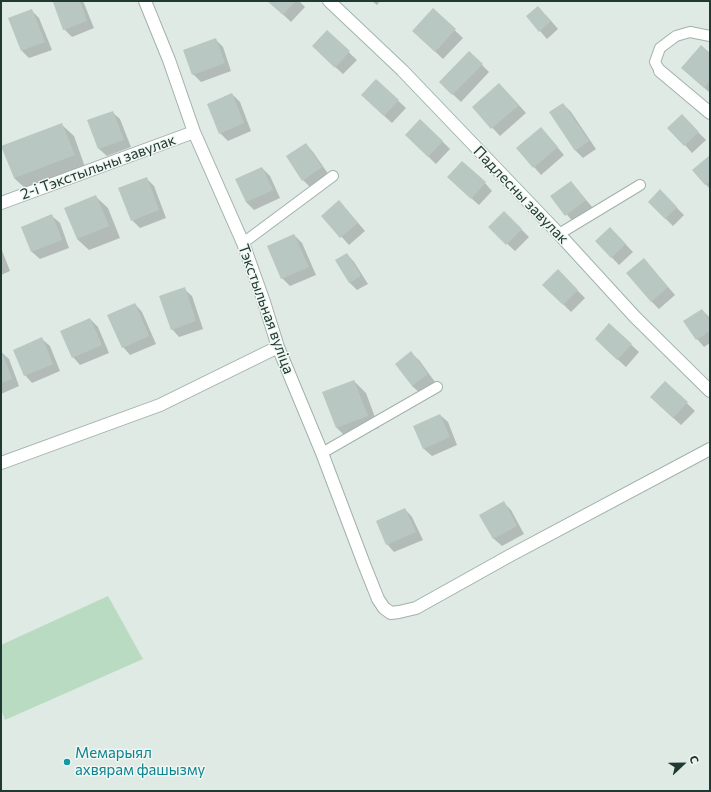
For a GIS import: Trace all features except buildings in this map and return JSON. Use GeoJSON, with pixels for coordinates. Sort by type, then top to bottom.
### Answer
{"type":"FeatureCollection","features":[{"type":"Feature","properties":{"kind":"street","name":"Тэкстыльная вуліца"},"geometry":{"type":"LineString","coordinates":[[146,1],[169,60],[194,132],[243,243],[278,347],[322,453],[378,599],[384,608],[391,612],[400,612],[416,608],[504,558],[710,448]]}},
{"type":"Feature","properties":{"kind":"street","name":"Падлесны завулак"},"geometry":{"type":"LineString","coordinates":[[329,1],[402,70],[559,234],[635,317],[710,391]]}},
{"type":"Feature","properties":{"kind":"street"},"geometry":{"type":"LineString","coordinates":[[660,71],[710,113]]}},
{"type":"Feature","properties":{"kind":"street","name":"2-і Тэкстыльны завулак"},"geometry":{"type":"LineString","coordinates":[[1,203],[194,132]]}},
{"type":"Feature","properties":{"kind":"street"},"geometry":{"type":"LineString","coordinates":[[1,464],[160,405],[278,347]]}},
{"type":"Feature","properties":{"kind":"lane"},"geometry":{"type":"LineString","coordinates":[[660,71],[655,62],[660,48],[676,36],[690,32],[710,36]]}},
{"type":"Feature","properties":{"kind":"lane"},"geometry":{"type":"LineString","coordinates":[[243,243],[333,176]]}},
{"type":"Feature","properties":{"kind":"lane"},"geometry":{"type":"LineString","coordinates":[[559,234],[640,185]]}},
{"type":"Feature","properties":{"kind":"lane"},"geometry":{"type":"LineString","coordinates":[[322,453],[437,387]]}},
{"type":"Feature","properties":{"kind":"green space"},"geometry":{"type":"Polygon","coordinates":[[[108,596],[143,659],[5,720],[1,709],[1,645],[108,596]]]}},
{"type":"Feature","properties":{"kind":"place","name":"Мемарыял ахвярам фашызму"},"geometry":{"type":"Point","coordinates":[67,762]}}]}
